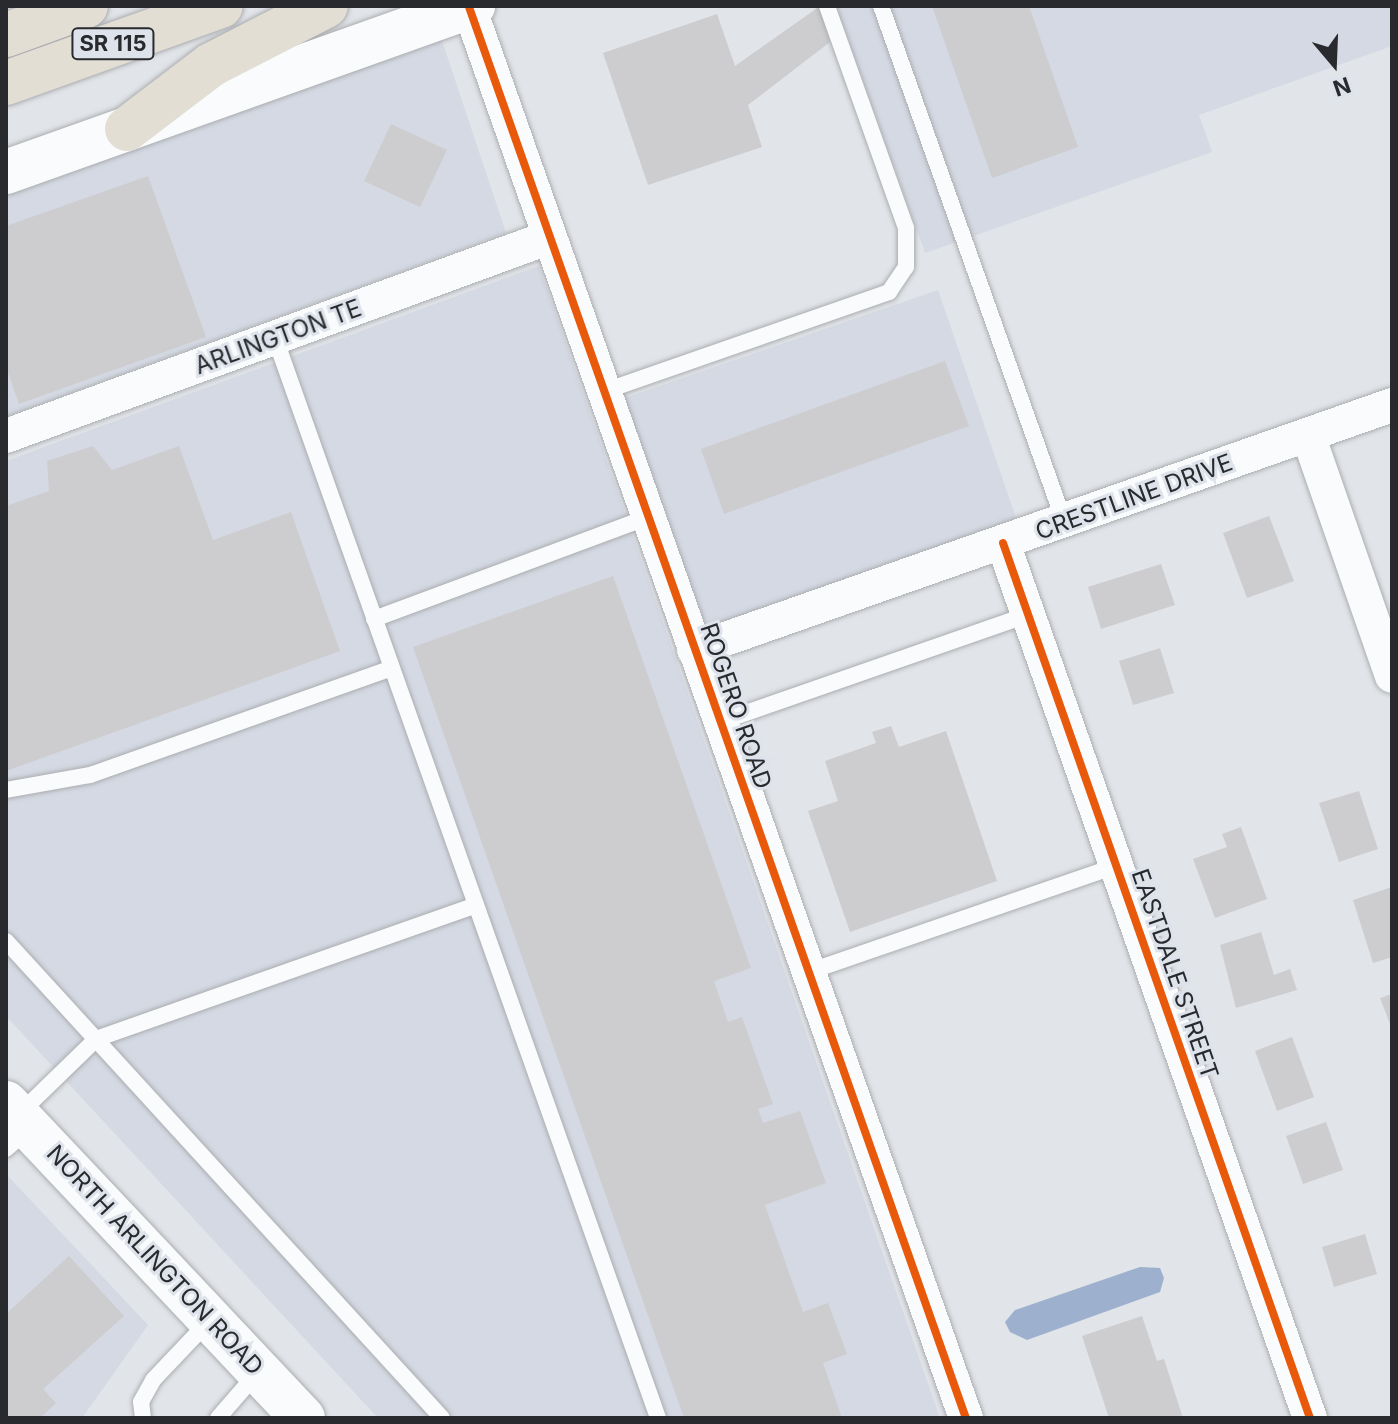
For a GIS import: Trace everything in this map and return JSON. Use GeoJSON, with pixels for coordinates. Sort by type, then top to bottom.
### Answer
{"type":"FeatureCollection","features":[{"type":"Feature","properties":{"kind":"highway","name":"SR 115"},"geometry":{"type":"LineString","coordinates":[[6,35],[86,6]]}},
{"type":"Feature","properties":{"kind":"highway","name":"SR 115"},"geometry":{"type":"LineString","coordinates":[[6,83],[221,6]]}},
{"type":"Feature","properties":{"kind":"highway"},"geometry":{"type":"LineString","coordinates":[[127,129],[211,65],[326,6]]}},
{"type":"Feature","properties":{"kind":"main road"},"geometry":{"type":"LineString","coordinates":[[6,172],[471,7]]}},
{"type":"Feature","properties":{"kind":"main road","name":"NORTH ARLINGTON ROAD"},"geometry":{"type":"LineString","coordinates":[[15,1124],[303,1418]]}},
{"type":"Feature","properties":{"kind":"street","name":"ROGERO ROAD"},"geometry":{"type":"LineString","coordinates":[[471,7],[694,650],[966,1418]]}},
{"type":"Feature","properties":{"kind":"street","name":"ARLINGTON TE"},"geometry":{"type":"LineString","coordinates":[[6,436],[550,237]]}},
{"type":"Feature","properties":{"kind":"street","name":"CRESTLINE DRIVE"},"geometry":{"type":"LineString","coordinates":[[694,650],[1392,405]]}},
{"type":"Feature","properties":{"kind":"street"},"geometry":{"type":"LineString","coordinates":[[1308,435],[1392,676]]}},
{"type":"Feature","properties":{"kind":"street","name":"EASTDALE STREET"},"geometry":{"type":"LineString","coordinates":[[1003,543],[1310,1418]]}},
{"type":"Feature","properties":{"kind":"lane"},"geometry":{"type":"LineString","coordinates":[[605,391],[889,292],[906,267],[906,228],[827,6]]}},
{"type":"Feature","properties":{"kind":"lane"},"geometry":{"type":"LineString","coordinates":[[881,6],[1064,521]]}},
{"type":"Feature","properties":{"kind":"lane"},"geometry":{"type":"LineString","coordinates":[[275,338],[658,1418]]}},
{"type":"Feature","properties":{"kind":"lane"},"geometry":{"type":"LineString","coordinates":[[374,619],[648,517]]}},
{"type":"Feature","properties":{"kind":"lane"},"geometry":{"type":"LineString","coordinates":[[720,722],[1028,615]]}},
{"type":"Feature","properties":{"kind":"lane"},"geometry":{"type":"LineString","coordinates":[[6,790],[90,775],[392,668]]}},
{"type":"Feature","properties":{"kind":"lane"},"geometry":{"type":"LineString","coordinates":[[808,972],[1116,866]]}},
{"type":"Feature","properties":{"kind":"lane"},"geometry":{"type":"LineString","coordinates":[[15,1124],[96,1039],[476,905]]}},
{"type":"Feature","properties":{"kind":"lane"},"geometry":{"type":"LineString","coordinates":[[6,941],[442,1418]]}},
{"type":"Feature","properties":{"kind":"lane"},"geometry":{"type":"LineString","coordinates":[[143,1418],[141,1402],[153,1380],[210,1320]]}},
{"type":"Feature","properties":{"kind":"lane"},"geometry":{"type":"LineString","coordinates":[[218,1418],[259,1371]]}},
{"type":"Feature","properties":{"kind":"shaded area"},"geometry":{"type":"Polygon","coordinates":[[[836,6],[1392,6],[1392,46],[1199,115],[1212,152],[925,253],[836,6]]]}},
{"type":"Feature","properties":{"kind":"shaded area"},"geometry":{"type":"Polygon","coordinates":[[[441,38],[506,233],[6,417],[6,196],[441,38]]]}},
{"type":"Feature","properties":{"kind":"shaded area"},"geometry":{"type":"Polygon","coordinates":[[[539,266],[940,1418],[378,1418],[6,1016],[6,461],[539,266]]]}},
{"type":"Feature","properties":{"kind":"shaded area"},"geometry":{"type":"Polygon","coordinates":[[[938,290],[1017,521],[705,628],[622,399],[938,290]]]}},
{"type":"Feature","properties":{"kind":"shaded area"},"geometry":{"type":"Polygon","coordinates":[[[6,1174],[148,1325],[82,1418],[6,1418],[6,1174]]]}},
{"type":"Feature","properties":{"kind":"water"},"geometry":{"type":"Polygon","coordinates":[[[1140,1267],[1160,1268],[1164,1278],[1160,1292],[1027,1340],[1010,1332],[1005,1322],[1015,1310],[1140,1267]]]}},
{"type":"Feature","properties":{"kind":"building"},"geometry":{"type":"Polygon","coordinates":[[[820,6],[830,42],[748,105],[762,147],[648,185],[603,53],[717,14],[735,66],[820,6]]]}},
{"type":"Feature","properties":{"kind":"building"},"geometry":{"type":"Polygon","coordinates":[[[932,6],[1029,6],[1078,147],[992,178],[932,6]]]}},
{"type":"Feature","properties":{"kind":"building"},"geometry":{"type":"Polygon","coordinates":[[[391,124],[447,150],[420,207],[364,181],[391,124]]]}},
{"type":"Feature","properties":{"kind":"building"},"geometry":{"type":"Polygon","coordinates":[[[148,176],[206,337],[19,404],[6,367],[6,226],[148,176]]]}},
{"type":"Feature","properties":{"kind":"building"},"geometry":{"type":"Polygon","coordinates":[[[945,361],[969,426],[724,514],[701,449],[945,361]]]}},
{"type":"Feature","properties":{"kind":"building"},"geometry":{"type":"Polygon","coordinates":[[[93,446],[112,470],[179,446],[213,540],[291,512],[340,651],[6,771],[6,506],[49,491],[47,461],[93,446]]]}},
{"type":"Feature","properties":{"kind":"building"},"geometry":{"type":"Polygon","coordinates":[[[1269,516],[1294,581],[1247,598],[1223,533],[1269,516]]]}},
{"type":"Feature","properties":{"kind":"building"},"geometry":{"type":"Polygon","coordinates":[[[1161,564],[1175,605],[1101,629],[1088,587],[1161,564]]]}},
{"type":"Feature","properties":{"kind":"building"},"geometry":{"type":"Polygon","coordinates":[[[613,576],[751,968],[714,981],[728,1022],[742,1017],[773,1104],[758,1109],[763,1123],[800,1111],[826,1183],[765,1205],[803,1312],[828,1303],[847,1354],[823,1363],[842,1418],[684,1418],[413,647],[613,576]]]}},
{"type":"Feature","properties":{"kind":"building"},"geometry":{"type":"Polygon","coordinates":[[[1160,648],[1174,693],[1133,705],[1119,661],[1160,648]]]}},
{"type":"Feature","properties":{"kind":"building"},"geometry":{"type":"Polygon","coordinates":[[[891,726],[899,747],[946,731],[997,881],[850,932],[808,811],[838,801],[825,761],[876,743],[872,732],[891,726]]]}},
{"type":"Feature","properties":{"kind":"building"},"geometry":{"type":"Polygon","coordinates":[[[1359,791],[1378,849],[1339,862],[1319,803],[1359,791]]]}},
{"type":"Feature","properties":{"kind":"building"},"geometry":{"type":"Polygon","coordinates":[[[1241,827],[1267,899],[1215,918],[1193,859],[1227,847],[1222,834],[1241,827]]]}},
{"type":"Feature","properties":{"kind":"building"},"geometry":{"type":"Polygon","coordinates":[[[1392,887],[1392,957],[1373,963],[1353,900],[1392,887]]]}},
{"type":"Feature","properties":{"kind":"building"},"geometry":{"type":"Polygon","coordinates":[[[1261,932],[1274,975],[1290,969],[1297,990],[1236,1008],[1220,945],[1261,932]]]}},
{"type":"Feature","properties":{"kind":"building"},"geometry":{"type":"Polygon","coordinates":[[[1392,994],[1392,1029],[1380,998],[1392,994]]]}},
{"type":"Feature","properties":{"kind":"building"},"geometry":{"type":"Polygon","coordinates":[[[1292,1037],[1314,1097],[1277,1111],[1255,1051],[1292,1037]]]}},
{"type":"Feature","properties":{"kind":"building"},"geometry":{"type":"Polygon","coordinates":[[[1326,1122],[1343,1170],[1303,1184],[1286,1136],[1326,1122]]]}},
{"type":"Feature","properties":{"kind":"building"},"geometry":{"type":"Polygon","coordinates":[[[1365,1234],[1377,1274],[1334,1287],[1322,1247],[1365,1234]]]}},
{"type":"Feature","properties":{"kind":"building"},"geometry":{"type":"Polygon","coordinates":[[[69,1256],[124,1316],[43,1389],[56,1403],[40,1418],[8,1418],[6,1314],[69,1256]]]}},
{"type":"Feature","properties":{"kind":"building"},"geometry":{"type":"Polygon","coordinates":[[[1142,1316],[1157,1361],[1164,1359],[1183,1418],[1109,1418],[1082,1336],[1142,1316]]]}},
{"type":"Feature","properties":{"kind":"cycle path"},"geometry":{"type":"LineString","coordinates":[[469,7],[966,1418]]}},
{"type":"Feature","properties":{"kind":"cycle path"},"geometry":{"type":"LineString","coordinates":[[1003,543],[1310,1418]]}}]}
